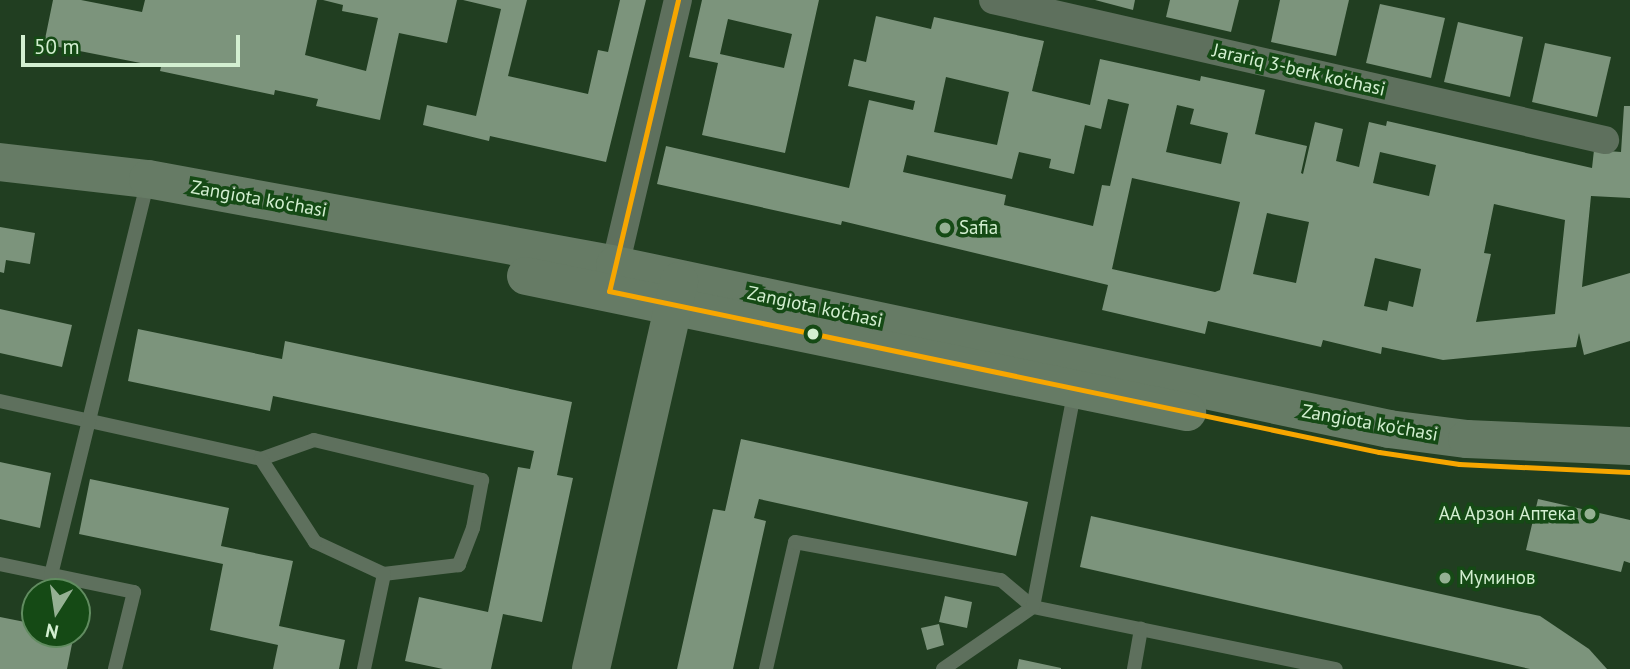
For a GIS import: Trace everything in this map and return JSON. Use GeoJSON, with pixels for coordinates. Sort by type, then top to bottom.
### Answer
{"type":"FeatureCollection","features":[{"type":"Feature","properties":{"kind":"main road","name":"Zangiota ko'chasi"},"geometry":{"type":"LineString","coordinates":[[0,162],[612,278],[1079,376],[1389,429],[1467,439],[1630,446]]}},
{"type":"Feature","properties":{"kind":"main road","name":"Zangiota ko'chasi"},"geometry":{"type":"LineString","coordinates":[[0,186],[146,191]]}},
{"type":"Feature","properties":{"kind":"main road"},"geometry":{"type":"LineString","coordinates":[[591,669],[676,292]]}},
{"type":"Feature","properties":{"kind":"main road","name":"Zangiota ko'chasi"},"geometry":{"type":"LineString","coordinates":[[1079,376],[1378,452],[1459,464],[1630,472]]}},
{"type":"Feature","properties":{"kind":"street"},"geometry":{"type":"LineString","coordinates":[[612,278],[678,0]]}},
{"type":"Feature","properties":{"kind":"street","name":"Jarariq 3-berk ko'chasi"},"geometry":{"type":"LineString","coordinates":[[993,0],[1605,140]]}},
{"type":"Feature","properties":{"kind":"lane"},"geometry":{"type":"LineString","coordinates":[[51,575],[146,191]]}},
{"type":"Feature","properties":{"kind":"lane"},"geometry":{"type":"LineString","coordinates":[[943,669],[1033,607],[1079,376]]}},
{"type":"Feature","properties":{"kind":"lane"},"geometry":{"type":"LineString","coordinates":[[0,401],[261,459],[314,440],[482,480],[473,528],[459,565],[384,574],[315,542],[261,459]]}},
{"type":"Feature","properties":{"kind":"lane"},"geometry":{"type":"LineString","coordinates":[[766,669],[795,542],[1001,580],[1033,607],[1336,669]]}},
{"type":"Feature","properties":{"kind":"lane"},"geometry":{"type":"LineString","coordinates":[[0,564],[134,592],[115,669]]}},
{"type":"Feature","properties":{"kind":"lane"},"geometry":{"type":"LineString","coordinates":[[364,669],[384,574]]}},
{"type":"Feature","properties":{"kind":"lane"},"geometry":{"type":"LineString","coordinates":[[1134,669],[1141,629]]}},
{"type":"Feature","properties":{"kind":"building"},"geometry":{"type":"Polygon","coordinates":[[[53,0],[81,0],[142,12],[145,0],[317,0],[305,55],[366,71],[378,18],[342,11],[343,5],[323,0],[457,0],[447,43],[399,33],[380,120],[316,106],[318,99],[275,90],[274,95],[160,71],[161,67],[44,44],[53,0]]]}},
{"type":"Feature","properties":{"kind":"building"},"geometry":{"type":"Polygon","coordinates":[[[463,0],[527,0],[508,76],[588,94],[598,50],[608,52],[620,0],[646,0],[606,162],[490,136],[489,141],[423,125],[427,105],[476,116],[501,9],[463,0]]]}},
{"type":"Feature","properties":{"kind":"building"},"geometry":{"type":"Polygon","coordinates":[[[702,0],[819,0],[785,153],[702,135],[718,63],[689,57],[702,0]],[[728,19],[720,54],[784,68],[792,34],[728,19]]]}},
{"type":"Feature","properties":{"kind":"building"},"geometry":{"type":"Polygon","coordinates":[[[1095,0],[1135,0],[1133,10],[1095,0]]]}},
{"type":"Feature","properties":{"kind":"building"},"geometry":{"type":"Polygon","coordinates":[[[1170,0],[1239,0],[1231,32],[1166,17],[1170,0]]]}},
{"type":"Feature","properties":{"kind":"building"},"geometry":{"type":"Polygon","coordinates":[[[1280,0],[1349,0],[1336,56],[1271,42],[1280,0]]]}},
{"type":"Feature","properties":{"kind":"building"},"geometry":{"type":"Polygon","coordinates":[[[1380,4],[1445,18],[1431,78],[1366,63],[1380,4]]]}},
{"type":"Feature","properties":{"kind":"building"},"geometry":{"type":"Polygon","coordinates":[[[876,16],[931,29],[934,17],[1044,41],[1032,91],[1090,105],[1100,59],[1200,81],[1201,76],[1265,90],[1255,134],[1307,146],[1301,173],[1303,174],[1315,122],[1343,129],[1336,161],[1359,167],[1369,122],[1386,126],[1387,121],[1592,168],[1594,150],[1621,152],[1624,106],[1630,106],[1630,198],[1591,196],[1582,287],[1630,273],[1630,341],[1584,355],[1579,333],[1576,347],[1443,360],[1382,347],[1381,354],[1323,340],[1321,347],[1208,321],[1205,334],[1102,310],[1108,285],[842,221],[841,225],[657,184],[666,146],[849,188],[869,100],[913,110],[915,101],[848,86],[854,59],[866,62],[876,16]],[[946,77],[934,132],[997,145],[1009,92],[946,77]],[[1108,99],[1101,129],[1085,125],[1074,174],[1049,168],[1051,159],[1019,152],[1012,179],[907,155],[903,172],[1006,195],[1004,205],[1093,226],[1102,185],[1110,186],[1129,104],[1108,99]],[[1177,105],[1166,152],[1221,164],[1228,133],[1190,124],[1194,109],[1177,105]],[[1380,152],[1373,183],[1429,196],[1436,165],[1380,152]],[[1132,178],[1112,269],[1215,292],[1220,290],[1240,202],[1132,178]],[[1494,204],[1484,253],[1491,254],[1476,322],[1555,314],[1565,220],[1494,204]],[[1267,213],[1253,274],[1296,283],[1309,222],[1267,213]],[[1375,258],[1364,306],[1387,311],[1389,301],[1413,307],[1421,269],[1375,258]]]}},
{"type":"Feature","properties":{"kind":"building"},"geometry":{"type":"Polygon","coordinates":[[[1458,22],[1523,37],[1510,97],[1444,82],[1458,22]]]}},
{"type":"Feature","properties":{"kind":"building"},"geometry":{"type":"Polygon","coordinates":[[[1545,43],[1611,57],[1597,117],[1532,102],[1545,43]]]}},
{"type":"Feature","properties":{"kind":"building"},"geometry":{"type":"Polygon","coordinates":[[[0,227],[35,233],[30,264],[6,260],[4,273],[0,272],[0,227]]]}},
{"type":"Feature","properties":{"kind":"building"},"geometry":{"type":"Polygon","coordinates":[[[0,309],[72,325],[62,367],[0,353],[0,309]]]}},
{"type":"Feature","properties":{"kind":"building"},"geometry":{"type":"Polygon","coordinates":[[[138,329],[282,359],[285,341],[572,402],[557,475],[573,478],[542,622],[503,614],[491,669],[443,669],[405,661],[419,597],[488,612],[518,467],[530,469],[534,451],[273,396],[270,411],[128,381],[138,329]]]}},
{"type":"Feature","properties":{"kind":"building"},"geometry":{"type":"Polygon","coordinates":[[[741,439],[1028,502],[1016,556],[759,499],[754,518],[766,521],[733,669],[677,669],[713,509],[725,511],[741,439]]]}},
{"type":"Feature","properties":{"kind":"building"},"geometry":{"type":"Polygon","coordinates":[[[0,462],[51,473],[40,528],[0,519],[0,462]]]}},
{"type":"Feature","properties":{"kind":"building"},"geometry":{"type":"Polygon","coordinates":[[[90,479],[229,508],[221,546],[293,561],[279,626],[345,640],[339,669],[273,669],[278,645],[210,630],[223,564],[79,534],[90,479]]]}},
{"type":"Feature","properties":{"kind":"building"},"geometry":{"type":"Polygon","coordinates":[[[1538,499],[1630,520],[1630,563],[1624,561],[1621,572],[1526,550],[1538,499]]]}},
{"type":"Feature","properties":{"kind":"building"},"geometry":{"type":"Polygon","coordinates":[[[1091,516],[1540,616],[1589,649],[1607,669],[1530,669],[1080,567],[1091,516]]]}},
{"type":"Feature","properties":{"kind":"building"},"geometry":{"type":"Polygon","coordinates":[[[945,596],[972,602],[967,628],[939,622],[945,596]]]}},
{"type":"Feature","properties":{"kind":"building"},"geometry":{"type":"Polygon","coordinates":[[[0,617],[21,621],[21,648],[71,648],[67,669],[0,669],[0,617]]]}},
{"type":"Feature","properties":{"kind":"building"},"geometry":{"type":"Polygon","coordinates":[[[939,624],[944,645],[927,650],[921,628],[939,624]]]}},
{"type":"Feature","properties":{"kind":"building"},"geometry":{"type":"Polygon","coordinates":[[[1019,659],[1061,668],[1061,669],[1017,669],[1019,659]]]}},
{"type":"Feature","properties":{"kind":"transit line"},"geometry":{"type":"LineString","coordinates":[[678,0],[609,291],[1379,452],[1459,464],[1630,472]]}},
{"type":"Feature","properties":{"kind":"place","name":"Safia"},"geometry":{"type":"Point","coordinates":[945,228]}},
{"type":"Feature","properties":{"kind":"place","name":"АА Арзон Аптека"},"geometry":{"type":"Point","coordinates":[1590,514]}},
{"type":"Feature","properties":{"kind":"place","name":"Муминов"},"geometry":{"type":"Point","coordinates":[1445,578]}}]}
